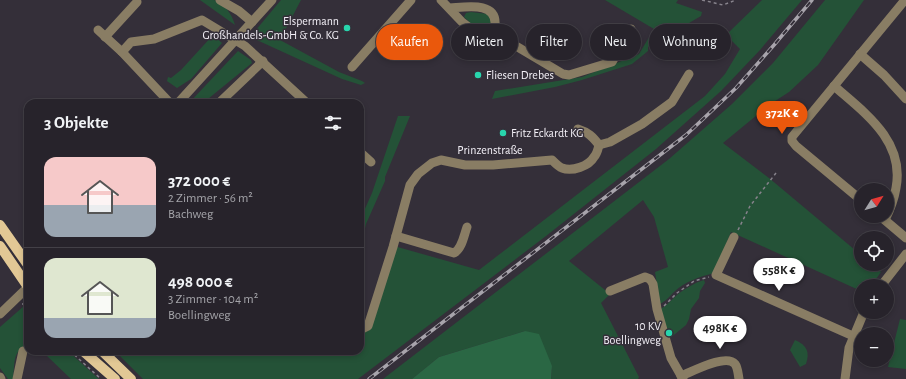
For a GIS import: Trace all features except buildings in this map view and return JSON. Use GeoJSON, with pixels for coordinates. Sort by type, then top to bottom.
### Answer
{"type":"FeatureCollection","features":[{"type":"Feature","properties":{"kind":"main road"},"geometry":{"type":"LineString","coordinates":[[0,225],[24,259]]}},
{"type":"Feature","properties":{"kind":"main road"},"geometry":{"type":"LineString","coordinates":[[0,246],[24,281]]}},
{"type":"Feature","properties":{"kind":"main road"},"geometry":{"type":"LineString","coordinates":[[88,355],[115,379]]}},
{"type":"Feature","properties":{"kind":"main road"},"geometry":{"type":"LineString","coordinates":[[106,355],[131,379]]}},
{"type":"Feature","properties":{"kind":"street"},"geometry":{"type":"LineString","coordinates":[[220,0],[239,11],[252,22]]}},
{"type":"Feature","properties":{"kind":"street"},"geometry":{"type":"LineString","coordinates":[[182,99],[272,0]]}},
{"type":"Feature","properties":{"kind":"street"},"geometry":{"type":"LineString","coordinates":[[352,67],[411,0]]}},
{"type":"Feature","properties":{"kind":"street"},"geometry":{"type":"LineString","coordinates":[[441,0],[465,24]]}},
{"type":"Feature","properties":{"kind":"street"},"geometry":{"type":"LineString","coordinates":[[854,194],[796,146],[792,141],[792,137],[905,0]]}},
{"type":"Feature","properties":{"kind":"street"},"geometry":{"type":"LineString","coordinates":[[137,2],[102,34],[122,52],[166,99]]}},
{"type":"Feature","properties":{"kind":"street"},"geometry":{"type":"LineString","coordinates":[[450,8],[477,7],[489,9],[496,19],[495,24]]}},
{"type":"Feature","properties":{"kind":"street"},"geometry":{"type":"LineString","coordinates":[[122,52],[131,42],[154,39],[202,20],[245,46],[303,99]]}},
{"type":"Feature","properties":{"kind":"street"},"geometry":{"type":"LineString","coordinates":[[518,47],[563,74],[569,75],[612,62],[613,60]]}},
{"type":"Feature","properties":{"kind":"street"},"geometry":{"type":"LineString","coordinates":[[860,54],[906,99]]}},
{"type":"Feature","properties":{"kind":"street"},"geometry":{"type":"LineString","coordinates":[[223,99],[262,61]]}},
{"type":"Feature","properties":{"kind":"street"},"geometry":{"type":"LineString","coordinates":[[578,130],[587,132],[599,145],[610,142],[642,124],[672,102],[689,74]]}},
{"type":"Feature","properties":{"kind":"street"},"geometry":{"type":"LineString","coordinates":[[834,86],[856,104],[874,122],[891,147],[895,159],[897,176],[894,195]]}},
{"type":"Feature","properties":{"kind":"street","name":"Prinzenstraße"},"geometry":{"type":"LineString","coordinates":[[364,328],[368,326],[396,236],[410,184],[418,174],[432,163],[441,160],[465,165],[493,165],[552,160],[562,168],[578,168],[589,164],[599,145]]}},
{"type":"Feature","properties":{"kind":"street"},"geometry":{"type":"LineString","coordinates":[[364,156],[371,162]]}},
{"type":"Feature","properties":{"kind":"street"},"geometry":{"type":"LineString","coordinates":[[889,223],[906,238]]}},
{"type":"Feature","properties":{"kind":"street"},"geometry":{"type":"LineString","coordinates":[[396,236],[454,253],[460,248],[467,227]]}},
{"type":"Feature","properties":{"kind":"street"},"geometry":{"type":"LineString","coordinates":[[734,237],[716,275],[853,336]]}},
{"type":"Feature","properties":{"kind":"street"},"geometry":{"type":"LineString","coordinates":[[888,279],[903,264],[906,254]]}},
{"type":"Feature","properties":{"kind":"street"},"geometry":{"type":"LineString","coordinates":[[610,291],[645,277],[648,278],[652,281],[657,309],[671,358],[682,378],[715,362],[727,360],[734,362],[736,365],[739,379]]}},
{"type":"Feature","properties":{"kind":"street"},"geometry":{"type":"LineString","coordinates":[[0,314],[24,291]]}},
{"type":"Feature","properties":{"kind":"street"},"geometry":{"type":"LineString","coordinates":[[845,379],[849,348],[861,319]]}},
{"type":"Feature","properties":{"kind":"street"},"geometry":{"type":"LineString","coordinates":[[17,379],[23,351]]}},
{"type":"Feature","properties":{"kind":"path"},"geometry":{"type":"LineString","coordinates":[[702,0],[723,5],[736,0]]}},
{"type":"Feature","properties":{"kind":"path"},"geometry":{"type":"LineString","coordinates":[[734,237],[750,206],[776,173]]}},
{"type":"Feature","properties":{"kind":"path"},"geometry":{"type":"LineString","coordinates":[[657,309],[665,306],[677,293],[694,281],[716,275]]}},
{"type":"Feature","properties":{"kind":"path"},"geometry":{"type":"LineString","coordinates":[[74,355],[101,379]]}},
{"type":"Feature","properties":{"kind":"green space"},"geometry":{"type":"Polygon","coordinates":[[[200,0],[214,0],[222,4],[230,13],[235,25],[200,0]]]}},
{"type":"Feature","properties":{"kind":"green space"},"geometry":{"type":"Polygon","coordinates":[[[281,0],[301,0],[280,40],[339,72],[365,83],[361,85],[342,79],[250,37],[281,0]]]}},
{"type":"Feature","properties":{"kind":"green space"},"geometry":{"type":"Polygon","coordinates":[[[605,0],[678,0],[676,3],[702,12],[701,16],[687,24],[649,24],[649,26],[605,0]]]}},
{"type":"Feature","properties":{"kind":"green space"},"geometry":{"type":"Polygon","coordinates":[[[762,0],[802,0],[760,50],[721,91],[656,149],[546,236],[358,379],[143,379],[119,355],[364,355],[364,332],[368,331],[394,246],[479,270],[705,96],[725,74],[740,49],[731,40],[731,30],[762,0]]]}},
{"type":"Feature","properties":{"kind":"green space"},"geometry":{"type":"Polygon","coordinates":[[[825,0],[864,0],[818,65],[789,92],[769,105],[723,143],[769,178],[854,249],[854,271],[880,271],[881,272],[876,279],[854,279],[854,288],[731,232],[714,273],[683,285],[660,304],[655,272],[668,267],[654,217],[643,200],[569,261],[610,294],[601,303],[639,377],[638,379],[551,379],[552,366],[525,331],[439,357],[412,379],[383,379],[669,159],[732,104],[773,63],[825,0]]]}},
{"type":"Feature","properties":{"kind":"green space"},"geometry":{"type":"Polygon","coordinates":[[[471,12],[488,14],[492,23],[472,24],[464,17],[466,13],[471,12]]]}},
{"type":"Feature","properties":{"kind":"green space"},"geometry":{"type":"Polygon","coordinates":[[[213,35],[222,43],[191,79],[177,88],[167,81],[168,77],[171,78],[181,70],[213,35]]]}},
{"type":"Feature","properties":{"kind":"green space"},"geometry":{"type":"Polygon","coordinates":[[[649,37],[648,51],[641,57],[641,51],[649,37]]]}},
{"type":"Feature","properties":{"kind":"green space"},"geometry":{"type":"Polygon","coordinates":[[[238,51],[251,60],[252,63],[208,99],[193,99],[238,51]]]}},
{"type":"Feature","properties":{"kind":"green space"},"geometry":{"type":"Polygon","coordinates":[[[624,60],[637,60],[632,64],[582,80],[555,87],[492,99],[495,91],[582,77],[624,60]]]}},
{"type":"Feature","properties":{"kind":"green space"},"geometry":{"type":"Polygon","coordinates":[[[398,116],[410,116],[385,177],[385,181],[366,224],[364,233],[364,211],[372,193],[398,116]]]}},
{"type":"Feature","properties":{"kind":"green space"},"geometry":{"type":"Polygon","coordinates":[[[704,280],[705,283],[700,291],[699,298],[691,309],[686,325],[669,339],[660,309],[693,284],[704,280]]]}},
{"type":"Feature","properties":{"kind":"green space"},"geometry":{"type":"Polygon","coordinates":[[[24,306],[24,347],[19,351],[15,359],[13,379],[8,379],[0,368],[0,327],[24,306]]]}},
{"type":"Feature","properties":{"kind":"green space"},"geometry":{"type":"Polygon","coordinates":[[[900,319],[906,320],[906,369],[888,367],[894,367],[894,343],[900,319]]]}},
{"type":"Feature","properties":{"kind":"green space"},"geometry":{"type":"Polygon","coordinates":[[[525,331],[539,334],[552,366],[551,379],[412,379],[439,357],[525,331]]]}},
{"type":"Feature","properties":{"kind":"green space"},"geometry":{"type":"Polygon","coordinates":[[[795,340],[805,347],[808,356],[806,364],[800,367],[790,350],[795,340]]]}},
{"type":"Feature","properties":{"kind":"green space"},"geometry":{"type":"Polygon","coordinates":[[[46,355],[72,355],[99,379],[71,379],[46,355]]]}},
{"type":"Feature","properties":{"kind":"railway"},"geometry":{"type":"LineString","coordinates":[[369,379],[686,135],[736,88],[812,0]]}},
{"type":"Feature","properties":{"kind":"place","name":"Elspermann Großhandels-GmbH & Co. KG"},"geometry":{"type":"Point","coordinates":[347,28]}},
{"type":"Feature","properties":{"kind":"place","name":"Fliesen Drebes"},"geometry":{"type":"Point","coordinates":[478,75]}},
{"type":"Feature","properties":{"kind":"place","name":"Fritz Eckardt KG"},"geometry":{"type":"Point","coordinates":[503,133]}},
{"type":"Feature","properties":{"kind":"place","name":"10 KV Boellingweg"},"geometry":{"type":"Point","coordinates":[669,333]}}]}
